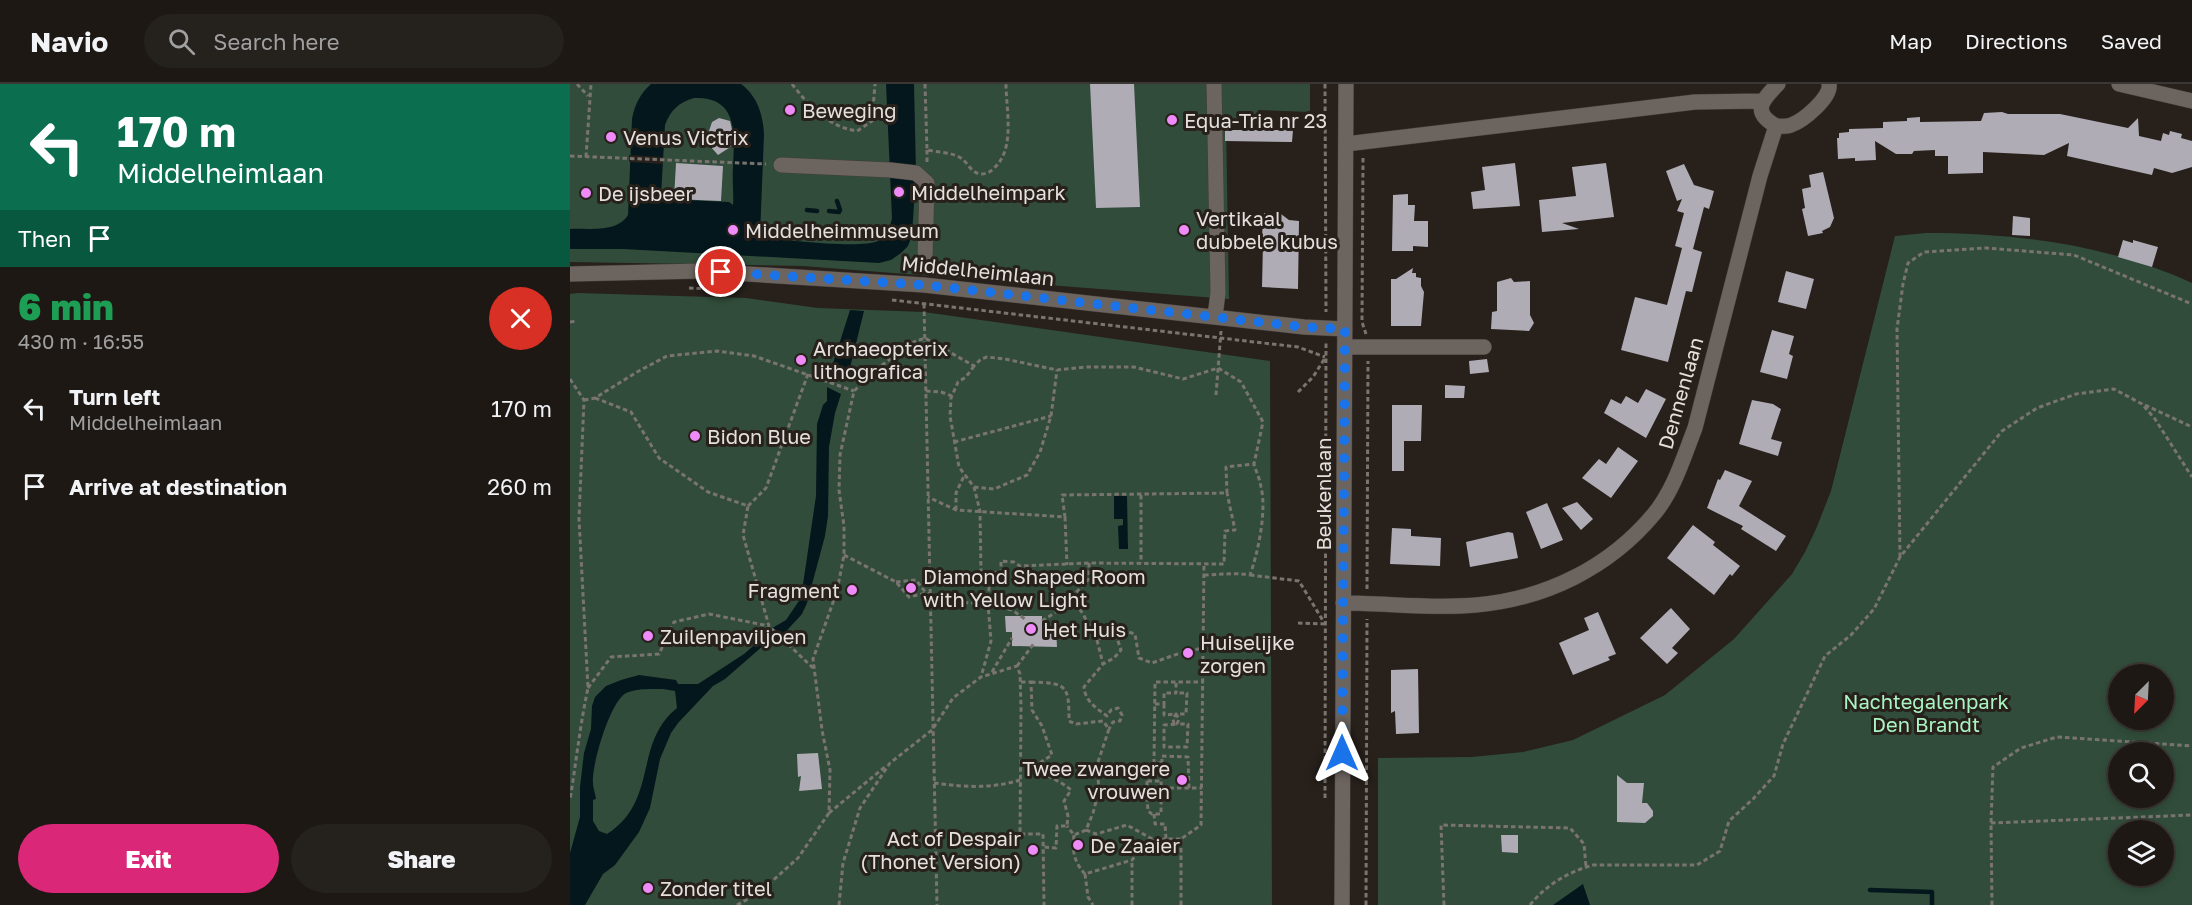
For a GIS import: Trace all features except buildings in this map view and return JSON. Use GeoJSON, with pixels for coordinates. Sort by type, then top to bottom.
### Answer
{"type":"FeatureCollection","features":[{"type":"Feature","properties":{"kind":"street"},"geometry":{"type":"LineString","coordinates":[[1214,84],[1219,317]]}},
{"type":"Feature","properties":{"kind":"street","name":"Beukenlaan"},"geometry":{"type":"LineString","coordinates":[[1342,905],[1346,84]]}},
{"type":"Feature","properties":{"kind":"street"},"geometry":{"type":"LineString","coordinates":[[1778,84],[1762,101],[1761,112],[1776,126],[1786,126],[1796,122],[1815,108],[1835,86]]}},
{"type":"Feature","properties":{"kind":"street"},"geometry":{"type":"LineString","coordinates":[[2119,84],[2192,101]]}},
{"type":"Feature","properties":{"kind":"street"},"geometry":{"type":"LineString","coordinates":[[1346,144],[1695,102],[1762,101]]}},
{"type":"Feature","properties":{"kind":"street","name":"Dennenlaan"},"geometry":{"type":"LineString","coordinates":[[1343,603],[1475,606],[1515,600],[1554,587],[1593,568],[1623,545],[1655,513],[1682,463],[1695,428],[1760,176],[1776,126]]}},
{"type":"Feature","properties":{"kind":"street"},"geometry":{"type":"LineString","coordinates":[[781,165],[916,173],[927,183],[924,285]]}},
{"type":"Feature","properties":{"kind":"street","name":"Middelheimlaan"},"geometry":{"type":"LineString","coordinates":[[570,274],[700,271],[924,285],[1345,329]]}},
{"type":"Feature","properties":{"kind":"street"},"geometry":{"type":"LineString","coordinates":[[1345,347],[1367,352],[1484,347]]}},
{"type":"Feature","properties":{"kind":"path"},"geometry":{"type":"LineString","coordinates":[[577,84],[589,96]]}},
{"type":"Feature","properties":{"kind":"path"},"geometry":{"type":"LineString","coordinates":[[586,157],[591,84]]}},
{"type":"Feature","properties":{"kind":"path"},"geometry":{"type":"LineString","coordinates":[[792,84],[811,108],[844,129],[857,131],[872,121],[875,84]]}},
{"type":"Feature","properties":{"kind":"path"},"geometry":{"type":"LineString","coordinates":[[925,84],[927,150],[959,157],[972,170],[981,174],[989,173],[999,164],[1005,154],[1008,138],[1006,84]]}},
{"type":"Feature","properties":{"kind":"path","name":"Beukenlaan"},"geometry":{"type":"LineString","coordinates":[[1325,84],[1325,800]]}},
{"type":"Feature","properties":{"kind":"path"},"geometry":{"type":"LineString","coordinates":[[1363,142],[1362,322],[1367,352],[1366,905]]}},
{"type":"Feature","properties":{"kind":"path"},"geometry":{"type":"LineString","coordinates":[[570,156],[762,164]]}},
{"type":"Feature","properties":{"kind":"path"},"geometry":{"type":"LineString","coordinates":[[1900,557],[1897,329],[1908,263],[1924,252],[1986,248],[2074,255],[2192,304]]}},
{"type":"Feature","properties":{"kind":"path"},"geometry":{"type":"LineString","coordinates":[[681,288],[714,289]]}},
{"type":"Feature","properties":{"kind":"path","name":"Middelheimlaan"},"geometry":{"type":"LineString","coordinates":[[892,300],[1298,347],[1326,357]]}},
{"type":"Feature","properties":{"kind":"path"},"geometry":{"type":"LineString","coordinates":[[924,304],[928,594],[937,905]]}},
{"type":"Feature","properties":{"kind":"path"},"geometry":{"type":"LineString","coordinates":[[1216,395],[1220,338],[1219,317]]}},
{"type":"Feature","properties":{"kind":"path"},"geometry":{"type":"LineString","coordinates":[[570,322],[577,321]]}},
{"type":"Feature","properties":{"kind":"path"},"geometry":{"type":"LineString","coordinates":[[830,813],[830,770],[822,730],[813,658],[837,591],[844,555],[844,526],[839,490],[840,454],[854,391],[878,368],[914,342],[925,338],[974,366]]}},
{"type":"Feature","properties":{"kind":"path"},"geometry":{"type":"LineString","coordinates":[[584,400],[595,398],[667,356],[717,351],[754,356],[854,391]]}},
{"type":"Feature","properties":{"kind":"path"},"geometry":{"type":"LineString","coordinates":[[1250,575],[1256,557],[1261,524],[1262,488],[1254,464],[1263,422],[1241,382],[1218,368],[1183,379],[1134,367],[1085,367],[1057,370],[987,357],[981,359],[966,377],[958,382],[952,396],[950,416],[958,467],[974,487],[980,511],[981,572],[1001,573],[1001,561],[1014,562],[1020,566],[1089,563],[1204,562],[1224,564],[1225,531],[1235,531],[1227,493],[1226,467],[1254,464]]}},
{"type":"Feature","properties":{"kind":"path"},"geometry":{"type":"LineString","coordinates":[[1298,392],[1313,377],[1326,357]]}},
{"type":"Feature","properties":{"kind":"path"},"geometry":{"type":"LineString","coordinates":[[974,487],[994,489],[1027,476],[1040,452],[1051,416],[1057,370]]}},
{"type":"Feature","properties":{"kind":"path"},"geometry":{"type":"LineString","coordinates":[[808,374],[766,488],[748,506],[743,535],[770,626],[814,670]]}},
{"type":"Feature","properties":{"kind":"path"},"geometry":{"type":"LineString","coordinates":[[570,379],[584,400],[579,519],[588,688],[570,800]]}},
{"type":"Feature","properties":{"kind":"path"},"geometry":{"type":"LineString","coordinates":[[1530,905],[1554,883],[1593,865],[1697,865],[1720,851],[1729,821],[1754,799],[1774,776],[1783,744],[1825,656],[1851,635],[1874,609],[1900,557],[2002,431],[2037,408],[2076,394],[2114,389],[2192,427]]}},
{"type":"Feature","properties":{"kind":"path"},"geometry":{"type":"LineString","coordinates":[[926,391],[941,392],[952,396]]}},
{"type":"Feature","properties":{"kind":"path"},"geometry":{"type":"LineString","coordinates":[[595,398],[631,412],[659,458],[708,492],[748,506]]}},
{"type":"Feature","properties":{"kind":"path"},"geometry":{"type":"LineString","coordinates":[[2142,404],[2192,477]]}},
{"type":"Feature","properties":{"kind":"path"},"geometry":{"type":"LineString","coordinates":[[954,442],[1051,416]]}},
{"type":"Feature","properties":{"kind":"path"},"geometry":{"type":"LineString","coordinates":[[956,510],[956,493],[964,476]]}},
{"type":"Feature","properties":{"kind":"path"},"geometry":{"type":"LineString","coordinates":[[1067,565],[1062,495],[1227,493]]}},
{"type":"Feature","properties":{"kind":"path"},"geometry":{"type":"LineString","coordinates":[[1141,495],[1141,563]]}},
{"type":"Feature","properties":{"kind":"path"},"geometry":{"type":"LineString","coordinates":[[928,497],[956,510],[1065,517]]}},
{"type":"Feature","properties":{"kind":"path"},"geometry":{"type":"LineString","coordinates":[[844,555],[896,582],[909,597],[928,594],[955,602],[988,604],[1012,610],[1025,620]]}},
{"type":"Feature","properties":{"kind":"path"},"geometry":{"type":"LineString","coordinates":[[1085,874],[1132,860],[1145,844],[1154,840],[1181,839],[1202,825],[1204,562]]}},
{"type":"Feature","properties":{"kind":"path"},"geometry":{"type":"LineString","coordinates":[[1042,621],[1059,610],[1089,579],[1089,563]]}},
{"type":"Feature","properties":{"kind":"path"},"geometry":{"type":"LineString","coordinates":[[981,677],[991,641],[988,604],[990,572]]}},
{"type":"Feature","properties":{"kind":"path"},"geometry":{"type":"LineString","coordinates":[[1204,575],[1236,573],[1299,580],[1325,624]]}},
{"type":"Feature","properties":{"kind":"path"},"geometry":{"type":"LineString","coordinates":[[896,582],[916,580],[928,594]]}},
{"type":"Feature","properties":{"kind":"path"},"geometry":{"type":"LineString","coordinates":[[1071,597],[1097,640],[1103,664]]}},
{"type":"Feature","properties":{"kind":"path"},"geometry":{"type":"LineString","coordinates":[[588,688],[611,657],[659,654],[674,622],[709,614],[770,626]]}},
{"type":"Feature","properties":{"kind":"path"},"geometry":{"type":"LineString","coordinates":[[1298,623],[1325,624]]}},
{"type":"Feature","properties":{"kind":"path"},"geometry":{"type":"LineString","coordinates":[[1117,638],[1125,631],[1135,634],[1139,658],[1152,663],[1186,651],[1204,648]]}},
{"type":"Feature","properties":{"kind":"path"},"geometry":{"type":"LineString","coordinates":[[1097,640],[1105,635],[1117,638]]}},
{"type":"Feature","properties":{"kind":"path"},"geometry":{"type":"LineString","coordinates":[[991,674],[1012,638]]}},
{"type":"Feature","properties":{"kind":"path"},"geometry":{"type":"LineString","coordinates":[[1107,716],[1085,695],[1084,687],[1103,664],[1114,658],[1121,650],[1117,638]]}},
{"type":"Feature","properties":{"kind":"path"},"geometry":{"type":"LineString","coordinates":[[737,905],[759,893],[798,858],[830,813],[932,730],[953,698],[981,677],[1017,666],[1035,642]]}},
{"type":"Feature","properties":{"kind":"path"},"geometry":{"type":"LineString","coordinates":[[1017,666],[1020,682],[1020,834],[1043,834],[1044,905]]}},
{"type":"Feature","properties":{"kind":"path"},"geometry":{"type":"LineString","coordinates":[[1020,682],[1055,683],[1062,686],[1068,696],[1069,721],[1076,724],[1103,721],[1111,710],[1118,708],[1122,715],[1120,721],[1113,722],[1109,729],[1097,765],[1099,790],[1086,830]]}},
{"type":"Feature","properties":{"kind":"path"},"geometry":{"type":"LineString","coordinates":[[1031,682],[1032,710],[1042,726],[1052,755],[1041,762],[1038,769],[1049,778],[1062,782],[1071,790],[1064,801],[1068,816],[1067,826],[1074,835],[1072,848],[1076,865],[1085,874],[1088,897],[1093,905]]}},
{"type":"Feature","properties":{"kind":"path"},"geometry":{"type":"LineString","coordinates":[[1154,763],[1155,682],[1204,682]]}},
{"type":"Feature","properties":{"kind":"path"},"geometry":{"type":"LineString","coordinates":[[1176,682],[1176,693]]}},
{"type":"Feature","properties":{"kind":"path"},"geometry":{"type":"LineString","coordinates":[[1164,693],[1186,693],[1186,714],[1164,715],[1164,704],[1164,693]]}},
{"type":"Feature","properties":{"kind":"path"},"geometry":{"type":"LineString","coordinates":[[1155,704],[1164,704]]}},
{"type":"Feature","properties":{"kind":"path"},"geometry":{"type":"LineString","coordinates":[[1176,714],[1173,719],[1176,724]]}},
{"type":"Feature","properties":{"kind":"path"},"geometry":{"type":"LineString","coordinates":[[1103,721],[1109,729]]}},
{"type":"Feature","properties":{"kind":"path"},"geometry":{"type":"LineString","coordinates":[[1188,724],[1187,747],[1164,747],[1164,736],[1164,725],[1188,724]]}},
{"type":"Feature","properties":{"kind":"path"},"geometry":{"type":"LineString","coordinates":[[1154,736],[1164,736]]}},
{"type":"Feature","properties":{"kind":"path"},"geometry":{"type":"LineString","coordinates":[[1992,905],[1993,766],[2021,748],[2057,737],[2192,746]]}},
{"type":"Feature","properties":{"kind":"path"},"geometry":{"type":"LineString","coordinates":[[1173,747],[1173,756]]}},
{"type":"Feature","properties":{"kind":"path"},"geometry":{"type":"LineString","coordinates":[[1179,747],[1179,756]]}},
{"type":"Feature","properties":{"kind":"path"},"geometry":{"type":"LineString","coordinates":[[1162,763],[1154,763],[1147,767],[1148,811],[1161,814],[1161,788],[1162,781],[1162,763],[1162,756],[1188,757],[1188,788]]}},
{"type":"Feature","properties":{"kind":"path"},"geometry":{"type":"LineString","coordinates":[[839,905],[843,863],[860,808],[890,763]]}},
{"type":"Feature","properties":{"kind":"path"},"geometry":{"type":"LineString","coordinates":[[934,783],[980,787],[1020,780]]}},
{"type":"Feature","properties":{"kind":"path"},"geometry":{"type":"LineString","coordinates":[[1147,781],[1162,781]]}},
{"type":"Feature","properties":{"kind":"path"},"geometry":{"type":"LineString","coordinates":[[1161,788],[1202,788]]}},
{"type":"Feature","properties":{"kind":"path"},"geometry":{"type":"LineString","coordinates":[[1147,797],[1161,798]]}},
{"type":"Feature","properties":{"kind":"path"},"geometry":{"type":"LineString","coordinates":[[1155,814],[1155,824],[1165,824],[1166,839]]}},
{"type":"Feature","properties":{"kind":"path"},"geometry":{"type":"LineString","coordinates":[[1991,823],[2192,815]]}},
{"type":"Feature","properties":{"kind":"path"},"geometry":{"type":"LineString","coordinates":[[1074,835],[1086,830],[1096,834],[1127,825],[1154,840]]}},
{"type":"Feature","properties":{"kind":"path"},"geometry":{"type":"LineString","coordinates":[[1444,905],[1442,825],[1570,828],[1584,844],[1586,867]]}},
{"type":"Feature","properties":{"kind":"path"},"geometry":{"type":"LineString","coordinates":[[1044,848],[1056,848],[1057,826],[1067,826]]}},
{"type":"Feature","properties":{"kind":"path"},"geometry":{"type":"LineString","coordinates":[[1181,839],[1181,905]]}},
{"type":"Feature","properties":{"kind":"path"},"geometry":{"type":"LineString","coordinates":[[1132,860],[1132,905]]}},
{"type":"Feature","properties":{"kind":"green space","name":"Middelheimpark"},"geometry":{"type":"Polygon","coordinates":[[[570,84],[1310,84],[1310,112],[1258,110],[1257,122],[1226,122],[1229,299],[803,266],[570,262],[570,84]]]}},
{"type":"Feature","properties":{"kind":"green space","name":"Nachtegalenpark Den Brandt"},"geometry":{"type":"Polygon","coordinates":[[[1926,233],[1994,235],[2062,244],[2128,259],[2192,283],[2192,905],[1378,905],[1378,758],[1472,757],[1523,752],[1573,740],[1665,695],[1734,639],[1792,574],[1816,529],[1831,491],[1895,236],[1926,233]]]}},
{"type":"Feature","properties":{"kind":"green space"},"geometry":{"type":"Polygon","coordinates":[[[570,294],[746,298],[818,308],[924,312],[1270,361],[1272,905],[570,905],[570,294]]]}},
{"type":"Feature","properties":{"kind":"shaded area"},"geometry":{"type":"Polygon","coordinates":[[[651,84],[741,84],[751,94],[761,113],[764,134],[760,236],[856,244],[878,241],[884,237],[892,218],[886,84],[914,84],[916,173],[912,235],[908,246],[891,260],[879,263],[623,249],[570,249],[570,229],[610,227],[623,221],[628,215],[632,119],[638,100],[651,84]],[[694,98],[684,102],[672,111],[667,120],[661,196],[658,200],[663,202],[665,199],[729,202],[733,205],[734,144],[731,121],[727,111],[720,104],[709,99],[694,98]]]}},
{"type":"Feature","properties":{"kind":"shaded area"},"geometry":{"type":"Polygon","coordinates":[[[850,310],[864,311],[847,380],[830,373],[850,310]]]}},
{"type":"Feature","properties":{"kind":"shaded area"},"geometry":{"type":"Polygon","coordinates":[[[827,387],[841,394],[829,447],[828,516],[825,536],[802,614],[779,639],[764,645],[725,679],[713,686],[678,723],[660,759],[650,808],[639,832],[615,865],[603,874],[585,905],[570,905],[570,853],[580,817],[580,787],[584,753],[591,729],[592,706],[595,697],[606,686],[639,675],[676,680],[678,684],[698,684],[744,654],[769,630],[786,620],[801,598],[816,496],[817,424],[823,405],[827,401],[827,387]],[[649,689],[630,691],[620,698],[614,707],[596,758],[593,777],[596,799],[593,800],[593,821],[599,831],[607,834],[623,821],[634,805],[655,738],[663,722],[677,708],[675,691],[649,689]]]}},
{"type":"Feature","properties":{"kind":"shaded area"},"geometry":{"type":"Polygon","coordinates":[[[1114,496],[1127,496],[1128,549],[1119,549],[1118,526],[1123,525],[1123,519],[1114,519],[1114,496]]]}},
{"type":"Feature","properties":{"kind":"shaded area"},"geometry":{"type":"Polygon","coordinates":[[[1583,884],[1590,905],[1553,905],[1583,884]]]}},
{"type":"Feature","properties":{"kind":"pier"},"geometry":{"type":"Polygon","coordinates":[[[629,155],[663,157],[663,164],[629,162],[629,155]]]}},
{"type":"Feature","properties":{"kind":"waterway"},"geometry":{"type":"LineString","coordinates":[[837,201],[840,210]]}},
{"type":"Feature","properties":{"kind":"waterway"},"geometry":{"type":"LineString","coordinates":[[807,210],[817,211]]}},
{"type":"Feature","properties":{"kind":"waterway"},"geometry":{"type":"LineString","coordinates":[[829,211],[839,212]]}},
{"type":"Feature","properties":{"kind":"waterway"},"geometry":{"type":"LineString","coordinates":[[1870,890],[1932,892],[1932,905]]}},
{"type":"Feature","properties":{"kind":"place","name":"Beweging"},"geometry":{"type":"Point","coordinates":[790,110]}},
{"type":"Feature","properties":{"kind":"place","name":"Equa-Tria nr 23"},"geometry":{"type":"Point","coordinates":[1172,120]}},
{"type":"Feature","properties":{"kind":"place","name":"Venus Victrix"},"geometry":{"type":"Point","coordinates":[611,137]}},
{"type":"Feature","properties":{"kind":"place","name":"Middelheimpark"},"geometry":{"type":"Point","coordinates":[899,192]}},
{"type":"Feature","properties":{"kind":"place","name":"De ijsbeer"},"geometry":{"type":"Point","coordinates":[586,193]}},
{"type":"Feature","properties":{"kind":"place","name":"Middelheimmuseum"},"geometry":{"type":"Point","coordinates":[733,230]}},
{"type":"Feature","properties":{"kind":"place","name":"Vertikaal dubbele kubus"},"geometry":{"type":"Point","coordinates":[1184,230]}},
{"type":"Feature","properties":{"kind":"place","name":"Archaeopterix lithografica"},"geometry":{"type":"Point","coordinates":[801,360]}},
{"type":"Feature","properties":{"kind":"place","name":"Bidon Blue"},"geometry":{"type":"Point","coordinates":[695,436]}},
{"type":"Feature","properties":{"kind":"place","name":"Diamond Shaped Room with Yellow Light"},"geometry":{"type":"Point","coordinates":[911,588]}},
{"type":"Feature","properties":{"kind":"place","name":"Fragment"},"geometry":{"type":"Point","coordinates":[852,590]}},
{"type":"Feature","properties":{"kind":"place","name":"Het Huis"},"geometry":{"type":"Point","coordinates":[1031,629]}},
{"type":"Feature","properties":{"kind":"place","name":"Zuilenpaviljoen"},"geometry":{"type":"Point","coordinates":[648,636]}},
{"type":"Feature","properties":{"kind":"place","name":"Huiselijke zorgen"},"geometry":{"type":"Point","coordinates":[1188,653]}},
{"type":"Feature","properties":{"kind":"place","name":"Twee zwangere vrouwen"},"geometry":{"type":"Point","coordinates":[1182,780]}},
{"type":"Feature","properties":{"kind":"place","name":"De Zaaier"},"geometry":{"type":"Point","coordinates":[1078,845]}},
{"type":"Feature","properties":{"kind":"place","name":"Act of Despair (Thonet Version)"},"geometry":{"type":"Point","coordinates":[1033,850]}},
{"type":"Feature","properties":{"kind":"place","name":"Zonder titel"},"geometry":{"type":"Point","coordinates":[648,888]}},
{"type":"Feature","properties":{"kind":"route"},"geometry":{"type":"LineString","coordinates":[[721,272],[924,285],[1304,327],[1345,329],[1342,753]]}}]}
